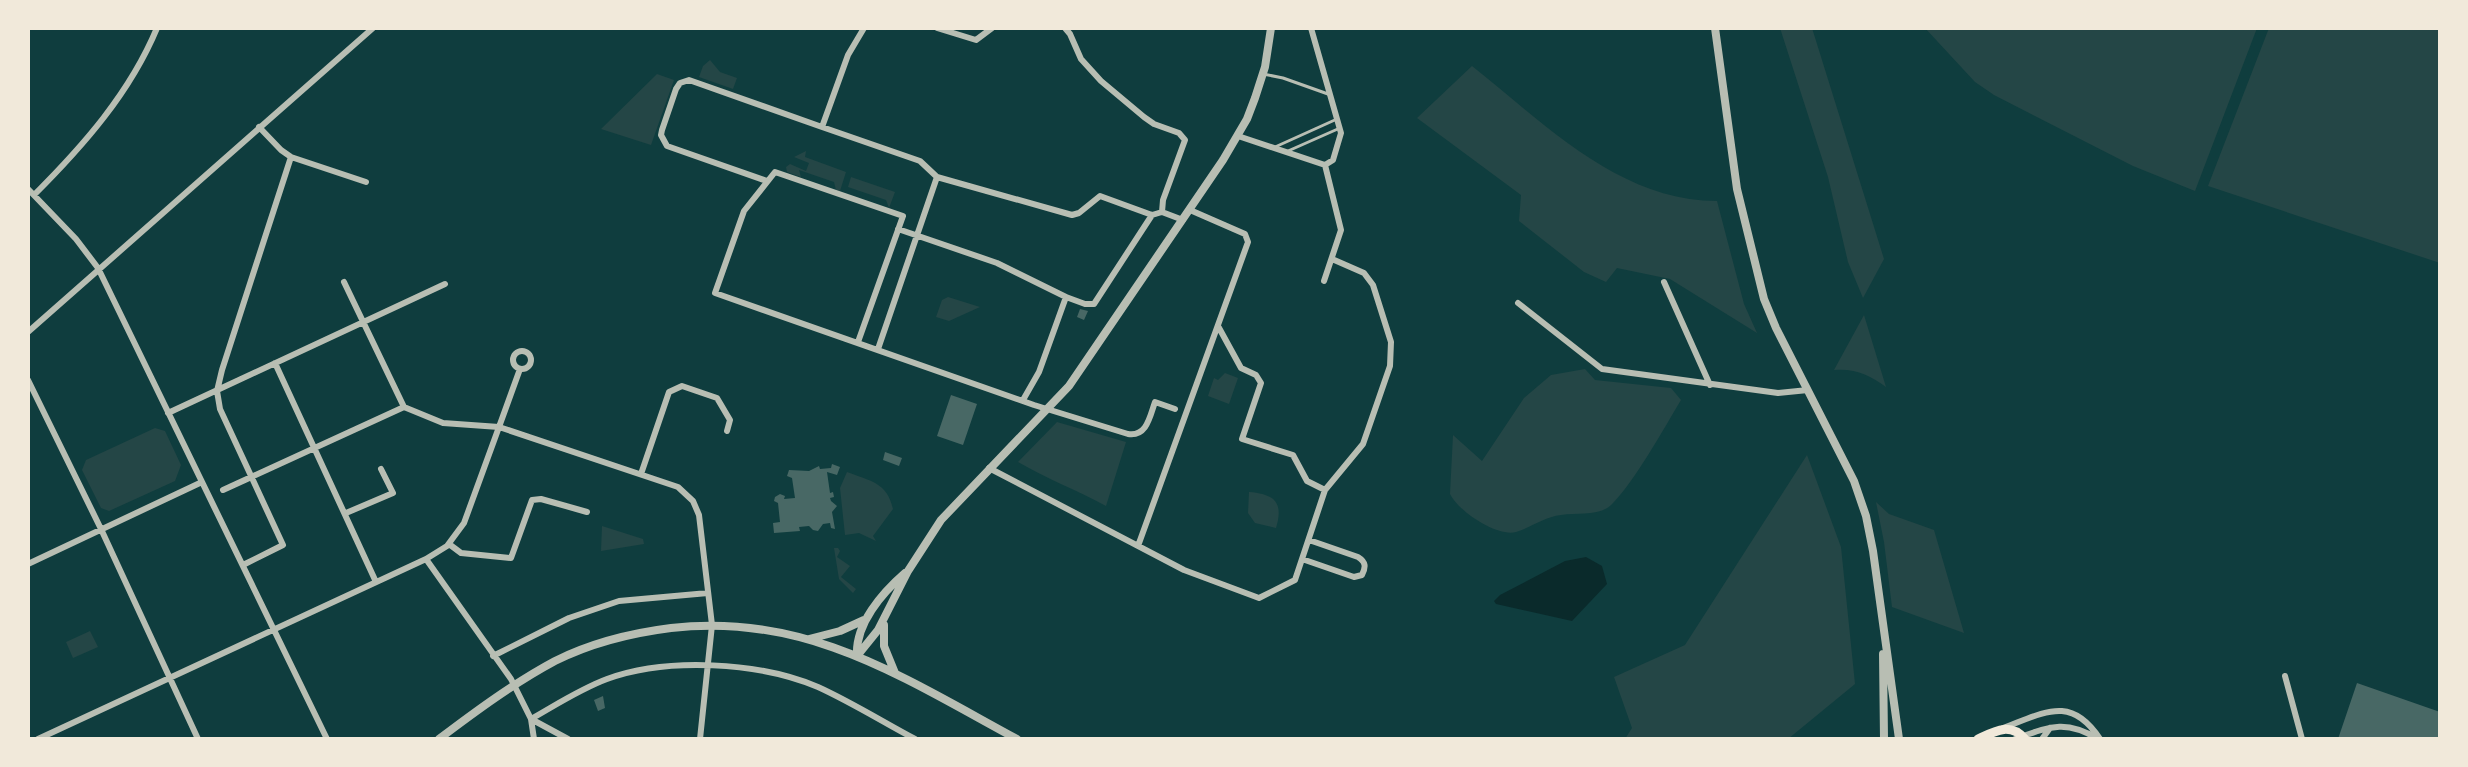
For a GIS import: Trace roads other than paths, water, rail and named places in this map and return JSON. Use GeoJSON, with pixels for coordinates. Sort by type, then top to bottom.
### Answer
{"type":"FeatureCollection","features":[{"type":"Feature","properties":{"kind":"main road"},"geometry":{"type":"LineString","coordinates":[[1978,739],[2003,728],[2020,737]]}},
{"type":"Feature","properties":{"kind":"street"},"geometry":{"type":"LineString","coordinates":[[34,195],[80,148],[114,105],[140,65],[157,28]]}},
{"type":"Feature","properties":{"kind":"street"},"geometry":{"type":"LineString","coordinates":[[822,127],[848,55],[864,28]]}},
{"type":"Feature","properties":{"kind":"street"},"geometry":{"type":"LineString","coordinates":[[937,28],[976,40],[992,28]]}},
{"type":"Feature","properties":{"kind":"street"},"geometry":{"type":"LineString","coordinates":[[1065,28],[1081,59],[1101,81],[1144,117],[1179,133],[1185,140],[1163,200],[1162,212]]}},
{"type":"Feature","properties":{"kind":"street"},"geometry":{"type":"LineString","coordinates":[[857,656],[885,618],[908,571],[941,520],[1049,410],[1082,369],[1190,210],[1238,136],[1263,74],[1271,28]]}},
{"type":"Feature","properties":{"kind":"street"},"geometry":{"type":"LineString","coordinates":[[1238,136],[1325,165],[1333,160],[1340,142],[1340,128],[1311,28]]}},
{"type":"Feature","properties":{"kind":"street"},"geometry":{"type":"LineString","coordinates":[[1715,28],[1737,189],[1755,264],[1776,328],[1854,481],[1866,516],[1883,641],[1884,739]]}},
{"type":"Feature","properties":{"kind":"street"},"geometry":{"type":"LineString","coordinates":[[28,332],[370,29]]}},
{"type":"Feature","properties":{"kind":"street"},"geometry":{"type":"LineString","coordinates":[[767,181],[673,149],[664,142],[662,130],[680,83],[689,80],[696,82],[920,161],[937,177],[1076,215],[1100,196],[1152,215],[1162,212],[1183,220]]}},
{"type":"Feature","properties":{"kind":"street"},"geometry":{"type":"LineString","coordinates":[[259,127],[291,157],[366,182]]}},
{"type":"Feature","properties":{"kind":"street"},"geometry":{"type":"LineString","coordinates":[[243,565],[283,545],[220,409],[217,391],[291,157]]}},
{"type":"Feature","properties":{"kind":"street"},"geometry":{"type":"LineString","coordinates":[[1324,281],[1341,230],[1325,165]]}},
{"type":"Feature","properties":{"kind":"street"},"geometry":{"type":"LineString","coordinates":[[858,342],[903,216],[775,172],[744,211],[715,293],[1049,410],[1135,435],[1144,430],[1155,402],[1175,409]]}},
{"type":"Feature","properties":{"kind":"street"},"geometry":{"type":"LineString","coordinates":[[878,349],[937,177]]}},
{"type":"Feature","properties":{"kind":"street"},"geometry":{"type":"LineString","coordinates":[[28,189],[76,239],[98,268],[327,739]]}},
{"type":"Feature","properties":{"kind":"street"},"geometry":{"type":"LineString","coordinates":[[1138,546],[1248,242],[1245,234],[1190,210]]}},
{"type":"Feature","properties":{"kind":"street"},"geometry":{"type":"LineString","coordinates":[[898,229],[997,263],[1066,297],[1094,304],[1152,215]]}},
{"type":"Feature","properties":{"kind":"street"},"geometry":{"type":"LineString","coordinates":[[989,468],[1194,575],[1259,598],[1295,580],[1325,490],[1363,444],[1390,366],[1391,342],[1373,285],[1364,273],[1332,259]]}},
{"type":"Feature","properties":{"kind":"street"},"geometry":{"type":"LineString","coordinates":[[344,282],[404,407],[443,423],[499,427],[678,487],[693,501],[699,515],[712,625],[700,739]]}},
{"type":"Feature","properties":{"kind":"street"},"geometry":{"type":"LineString","coordinates":[[1664,282],[1710,385]]}},
{"type":"Feature","properties":{"kind":"street"},"geometry":{"type":"LineString","coordinates":[[168,413],[445,284]]}},
{"type":"Feature","properties":{"kind":"street"},"geometry":{"type":"LineString","coordinates":[[1023,400],[1039,372],[1066,297]]}},
{"type":"Feature","properties":{"kind":"street"},"geometry":{"type":"LineString","coordinates":[[1518,303],[1602,369],[1778,393],[1808,390]]}},
{"type":"Feature","properties":{"kind":"street"},"geometry":{"type":"LineString","coordinates":[[1217,325],[1241,368],[1256,375],[1261,383],[1242,439],[1293,455],[1307,481],[1325,490]]}},
{"type":"Feature","properties":{"kind":"street"},"geometry":{"type":"LineString","coordinates":[[275,363],[376,582]]}},
{"type":"Feature","properties":{"kind":"street"},"geometry":{"type":"LineString","coordinates":[[38,739],[426,559],[449,544],[464,523],[520,369]]}},
{"type":"Feature","properties":{"kind":"street"},"geometry":{"type":"LineString","coordinates":[[28,380],[198,739]]}},
{"type":"Feature","properties":{"kind":"street"},"geometry":{"type":"LineString","coordinates":[[641,474],[669,392],[682,386],[717,398],[730,420],[727,431]]}},
{"type":"Feature","properties":{"kind":"street"},"geometry":{"type":"LineString","coordinates":[[223,490],[404,407]]}},
{"type":"Feature","properties":{"kind":"street"},"geometry":{"type":"LineString","coordinates":[[346,513],[393,493],[381,469]]}},
{"type":"Feature","properties":{"kind":"street"},"geometry":{"type":"LineString","coordinates":[[28,564],[202,482]]}},
{"type":"Feature","properties":{"kind":"street"},"geometry":{"type":"LineString","coordinates":[[449,544],[461,553],[511,558],[532,500],[541,499],[587,512]]}},
{"type":"Feature","properties":{"kind":"street"},"geometry":{"type":"LineString","coordinates":[[1302,559],[1354,577],[1362,575],[1365,567],[1364,561],[1358,557],[1309,540]]}},
{"type":"Feature","properties":{"kind":"street"},"geometry":{"type":"LineString","coordinates":[[426,559],[514,685],[531,719],[534,739]]}},
{"type":"Feature","properties":{"kind":"street"},"geometry":{"type":"LineString","coordinates":[[857,656],[858,634],[895,583],[908,571]]}},
{"type":"Feature","properties":{"kind":"street"},"geometry":{"type":"LineString","coordinates":[[493,656],[569,618],[619,601],[708,593]]}},
{"type":"Feature","properties":{"kind":"street"},"geometry":{"type":"LineString","coordinates":[[808,639],[840,631],[869,616]]}},
{"type":"Feature","properties":{"kind":"street"},"geometry":{"type":"LineString","coordinates":[[885,618],[884,646],[895,674]]}},
{"type":"Feature","properties":{"kind":"street"},"geometry":{"type":"LineString","coordinates":[[439,739],[514,685],[592,645],[652,630],[712,625],[766,629],[857,656],[1017,739]]}},
{"type":"Feature","properties":{"kind":"street"},"geometry":{"type":"LineString","coordinates":[[1883,641],[1890,668],[1899,739]]}},
{"type":"Feature","properties":{"kind":"street"},"geometry":{"type":"LineString","coordinates":[[531,719],[610,678],[644,670],[708,666],[755,670],[816,686],[915,739]]}},
{"type":"Feature","properties":{"kind":"street"},"geometry":{"type":"LineString","coordinates":[[2285,676],[2302,739]]}},
{"type":"Feature","properties":{"kind":"street"},"geometry":{"type":"LineString","coordinates":[[2003,728],[2060,711],[2077,713],[2091,725],[2099,739]]}},
{"type":"Feature","properties":{"kind":"street"},"geometry":{"type":"LineString","coordinates":[[2020,737],[2038,717]]}},
{"type":"Feature","properties":{"kind":"street"},"geometry":{"type":"LineString","coordinates":[[531,719],[568,739]]}},
{"type":"Feature","properties":{"kind":"street"},"geometry":{"type":"LineString","coordinates":[[2020,737],[2070,726],[2099,739]]}},
{"type":"Feature","properties":{"kind":"street"},"geometry":{"type":"LineString","coordinates":[[2042,739],[2050,728]]}},
{"type":"Feature","properties":{"kind":"lane"},"geometry":{"type":"LineString","coordinates":[[1263,74],[1330,95]]}},
{"type":"Feature","properties":{"kind":"lane"},"geometry":{"type":"LineString","coordinates":[[1272,149],[1337,119]]}},
{"type":"Feature","properties":{"kind":"lane"},"geometry":{"type":"LineString","coordinates":[[1284,153],[1340,128]]}}]}
